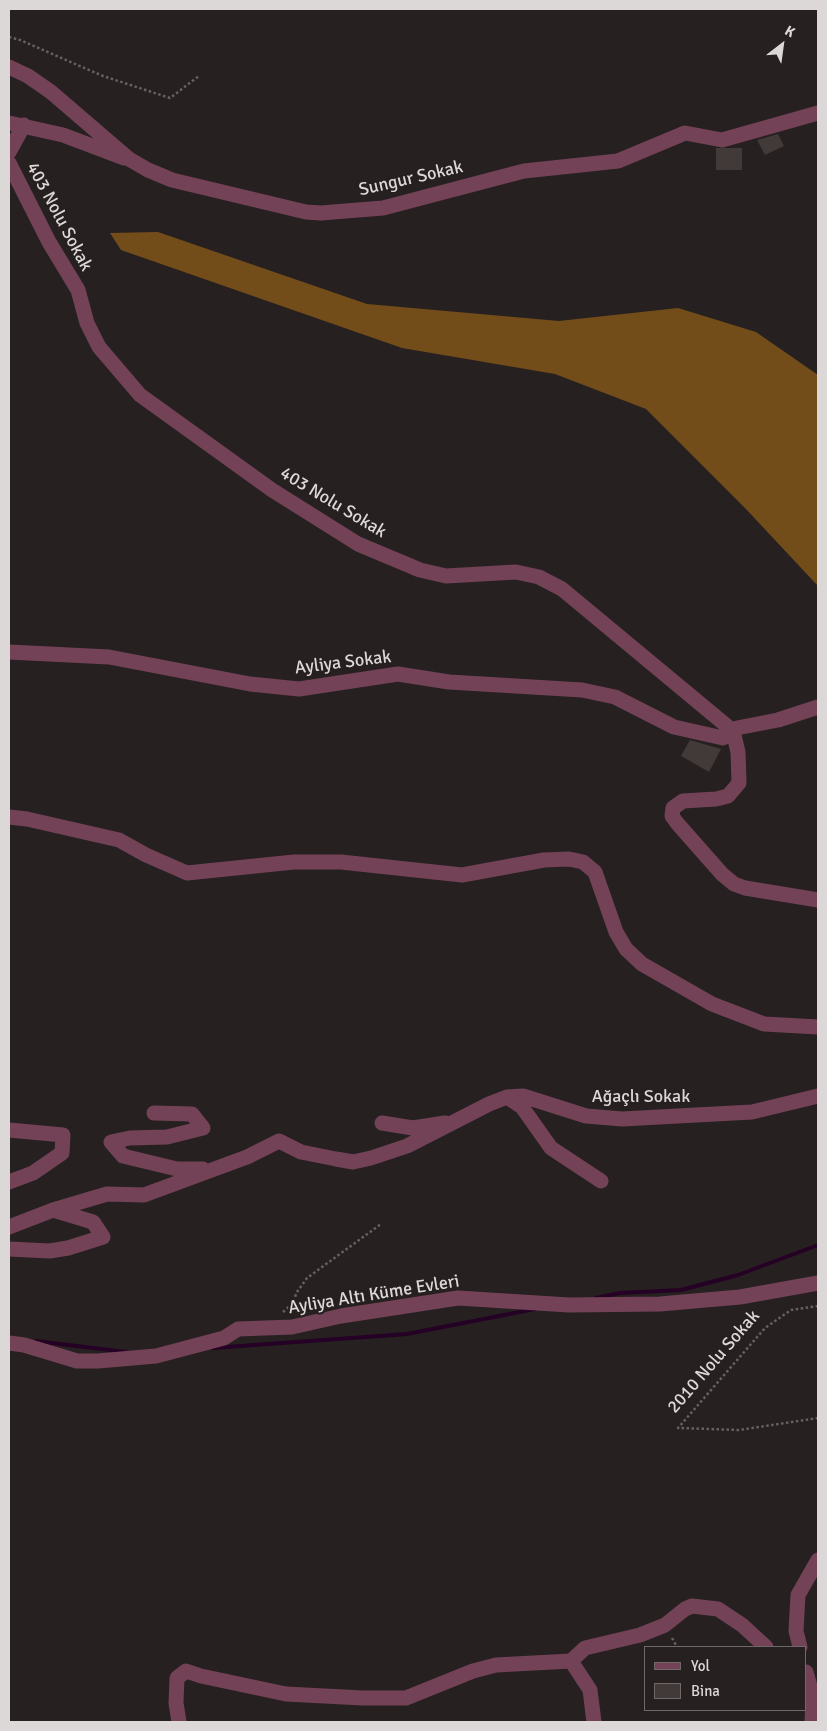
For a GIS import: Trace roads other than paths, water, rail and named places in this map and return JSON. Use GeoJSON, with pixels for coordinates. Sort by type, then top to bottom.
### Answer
{"type":"FeatureCollection","features":[{"type":"Feature","properties":{"kind":"street","name":"Sungur Sokak"},"geometry":{"type":"LineString","coordinates":[[9,67],[28,76],[51,92],[130,160],[172,180],[306,212],[334,213],[383,208],[524,171],[618,161],[685,133],[722,140],[729,139],[818,113]]}},
{"type":"Feature","properties":{"kind":"street"},"geometry":{"type":"LineString","coordinates":[[9,123],[63,135],[130,160]]}},
{"type":"Feature","properties":{"kind":"street","name":"403 Nolu Sokak"},"geometry":{"type":"LineString","coordinates":[[9,152],[24,125]]}},
{"type":"Feature","properties":{"kind":"street","name":"403 Nolu Sokak"},"geometry":{"type":"LineString","coordinates":[[9,163],[49,242],[78,290],[87,323],[99,347],[140,395],[272,490],[358,544],[420,570],[446,576],[516,572],[539,578],[562,590],[733,731]]}},
{"type":"Feature","properties":{"kind":"street","name":"Ayliya Sokak"},"geometry":{"type":"LineString","coordinates":[[9,652],[109,657],[250,684],[299,689],[398,674],[449,682],[582,690],[614,697],[674,727],[723,738],[737,728],[778,720],[818,707]]}},
{"type":"Feature","properties":{"kind":"street"},"geometry":{"type":"LineString","coordinates":[[733,731],[738,752],[739,783],[728,796],[716,799],[683,801],[673,808],[672,816],[722,874],[734,884],[745,888],[818,900]]}},
{"type":"Feature","properties":{"kind":"street"},"geometry":{"type":"LineString","coordinates":[[9,817],[27,819],[119,840],[146,856],[187,873],[294,862],[342,862],[462,875],[544,860],[569,859],[583,862],[595,872],[616,932],[626,949],[642,964],[712,1004],[764,1024],[818,1027]]}},
{"type":"Feature","properties":{"kind":"street","name":"Ağaçlı Sokak"},"geometry":{"type":"LineString","coordinates":[[9,1227],[53,1210],[106,1194],[144,1195],[247,1157],[279,1141],[301,1152],[353,1162],[407,1146],[489,1104],[508,1097],[523,1096],[586,1116],[622,1119],[752,1112],[818,1096]]}},
{"type":"Feature","properties":{"kind":"street"},"geometry":{"type":"LineString","coordinates":[[508,1097],[522,1107],[552,1148],[601,1181]]}},
{"type":"Feature","properties":{"kind":"street"},"geometry":{"type":"LineString","coordinates":[[154,1113],[192,1114],[203,1128],[167,1137],[130,1138],[111,1142],[123,1156],[177,1169],[212,1169]]}},
{"type":"Feature","properties":{"kind":"street"},"geometry":{"type":"LineString","coordinates":[[382,1122],[413,1128],[456,1122]]}},
{"type":"Feature","properties":{"kind":"street"},"geometry":{"type":"LineString","coordinates":[[9,1130],[63,1135],[62,1153],[33,1173],[9,1182]]}},
{"type":"Feature","properties":{"kind":"street"},"geometry":{"type":"LineString","coordinates":[[9,1248],[50,1251],[68,1248],[103,1237],[93,1222],[53,1210]]}},
{"type":"Feature","properties":{"kind":"street","name":"Ayliya Altı Küme Evleri"},"geometry":{"type":"LineString","coordinates":[[9,1344],[24,1345],[77,1362],[98,1361],[156,1356],[224,1338],[238,1329],[254,1330],[292,1327],[341,1316],[458,1298],[569,1305],[660,1304],[740,1297],[818,1282]]}},
{"type":"Feature","properties":{"kind":"street"},"geometry":{"type":"LineString","coordinates":[[800,1646],[796,1632],[798,1594],[818,1560]]}},
{"type":"Feature","properties":{"kind":"street"},"geometry":{"type":"LineString","coordinates":[[179,1722],[176,1703],[177,1678],[186,1671],[201,1676],[286,1694],[406,1698],[473,1671],[496,1665],[572,1661],[585,1648],[640,1636],[665,1625],[692,1606],[718,1609],[742,1625],[765,1646]]}},
{"type":"Feature","properties":{"kind":"street"},"geometry":{"type":"LineString","coordinates":[[572,1661],[590,1690],[594,1722]]}},
{"type":"Feature","properties":{"kind":"street"},"geometry":{"type":"LineString","coordinates":[[807,1679],[812,1722]]}},
{"type":"Feature","properties":{"kind":"waterway"},"geometry":{"type":"LineString","coordinates":[[596,1298],[620,1293],[681,1290],[738,1275],[818,1245]]}},
{"type":"Feature","properties":{"kind":"waterway"},"geometry":{"type":"LineString","coordinates":[[213,1348],[407,1334],[535,1309]]}},
{"type":"Feature","properties":{"kind":"waterway"},"geometry":{"type":"LineString","coordinates":[[36,1341],[126,1352]]}}]}
